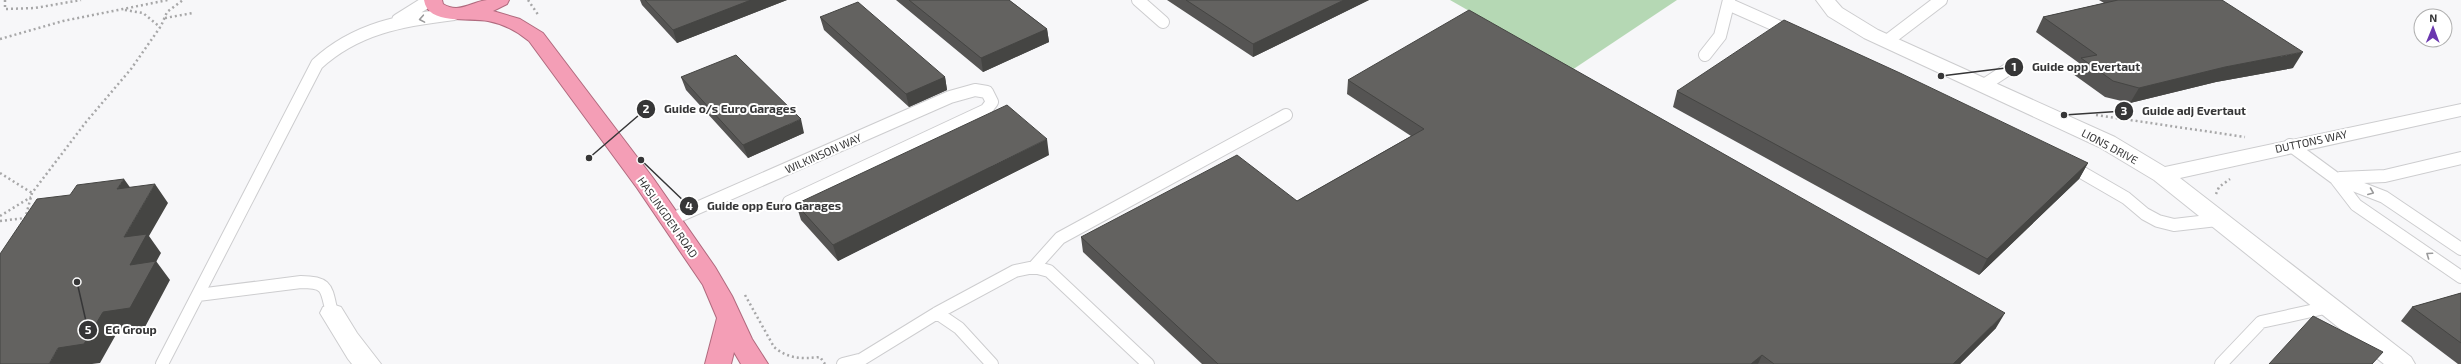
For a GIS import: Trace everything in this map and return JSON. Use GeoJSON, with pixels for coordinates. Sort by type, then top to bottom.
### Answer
{"type":"FeatureCollection","features":[{"type":"Feature","properties":{"kind":"highway","name":"HASLINGDEN ROAD"},"geometry":{"type":"LineString","coordinates":[[431,0],[439,11],[464,13],[507,20],[525,26]]}},
{"type":"Feature","properties":{"kind":"highway"},"geometry":{"type":"LineString","coordinates":[[464,13],[500,0]]}},
{"type":"Feature","properties":{"kind":"highway","name":"HASLINGDEN ROAD"},"geometry":{"type":"LineString","coordinates":[[514,0],[525,26],[536,37],[672,219],[715,285],[725,304],[729,319],[745,353],[755,364]]}},
{"type":"Feature","properties":{"kind":"highway"},"geometry":{"type":"LineString","coordinates":[[718,364],[729,319]]}},
{"type":"Feature","properties":{"kind":"street","name":"LIONS DRIVE"},"geometry":{"type":"LineString","coordinates":[[1825,0],[1835,12],[1888,41],[2107,142],[2162,175],[2217,220],[2402,364]]}},
{"type":"Feature","properties":{"kind":"street","name":"DUTTONS WAY"},"geometry":{"type":"LineString","coordinates":[[2162,175],[2461,110]]}},
{"type":"Feature","properties":{"kind":"street"},"geometry":{"type":"LineString","coordinates":[[332,313],[342,334],[356,353],[368,364]]}},
{"type":"Feature","properties":{"kind":"lane"},"geometry":{"type":"LineString","coordinates":[[386,26],[431,0]]}},
{"type":"Feature","properties":{"kind":"lane"},"geometry":{"type":"LineString","coordinates":[[1138,0],[1163,22]]}},
{"type":"Feature","properties":{"kind":"lane"},"geometry":{"type":"LineString","coordinates":[[1888,41],[1941,0]]}},
{"type":"Feature","properties":{"kind":"lane"},"geometry":{"type":"LineString","coordinates":[[1704,55],[1720,36],[1729,2],[1799,36]]}},
{"type":"Feature","properties":{"kind":"lane"},"geometry":{"type":"LineString","coordinates":[[162,364],[317,64],[330,50],[346,40],[386,26],[464,13]]}},
{"type":"Feature","properties":{"kind":"lane"},"geometry":{"type":"LineString","coordinates":[[1984,85],[2014,66]]}},
{"type":"Feature","properties":{"kind":"lane","name":"WILKINSON WAY"},"geometry":{"type":"LineString","coordinates":[[672,219],[950,97],[975,90],[987,92],[992,102],[986,110],[788,202]]}},
{"type":"Feature","properties":{"kind":"lane"},"geometry":{"type":"LineString","coordinates":[[1034,267],[1060,238],[1286,115]]}},
{"type":"Feature","properties":{"kind":"lane"},"geometry":{"type":"LineString","coordinates":[[2290,146],[2335,178],[2384,197],[2461,249]]}},
{"type":"Feature","properties":{"kind":"lane"},"geometry":{"type":"LineString","coordinates":[[2335,178],[2385,176],[2461,158]]}},
{"type":"Feature","properties":{"kind":"lane"},"geometry":{"type":"LineString","coordinates":[[2058,159],[2126,198],[2145,214],[2158,221],[2174,225],[2217,220]]}},
{"type":"Feature","properties":{"kind":"lane"},"geometry":{"type":"LineString","coordinates":[[2335,178],[2356,205],[2461,277]]}},
{"type":"Feature","properties":{"kind":"lane"},"geometry":{"type":"LineString","coordinates":[[843,364],[857,362],[937,313],[1015,271],[1034,267],[1049,271],[1148,364]]}},
{"type":"Feature","properties":{"kind":"lane"},"geometry":{"type":"LineString","coordinates":[[198,295],[309,281],[317,282],[326,289],[332,313]]}},
{"type":"Feature","properties":{"kind":"lane"},"geometry":{"type":"LineString","coordinates":[[2221,364],[2261,322],[2329,307]]}},
{"type":"Feature","properties":{"kind":"lane"},"geometry":{"type":"LineString","coordinates":[[937,313],[959,328],[992,364]]}},
{"type":"Feature","properties":{"kind":"path"},"geometry":{"type":"LineString","coordinates":[[5,0],[5,10],[35,8],[81,0]]}},
{"type":"Feature","properties":{"kind":"path"},"geometry":{"type":"LineString","coordinates":[[0,39],[63,21],[168,0]]}},
{"type":"Feature","properties":{"kind":"path"},"geometry":{"type":"LineString","coordinates":[[24,223],[32,193],[86,122],[131,69],[160,27],[168,12],[183,0]]}},
{"type":"Feature","properties":{"kind":"path"},"geometry":{"type":"LineString","coordinates":[[123,10],[143,13],[160,27]]}},
{"type":"Feature","properties":{"kind":"path"},"geometry":{"type":"LineString","coordinates":[[165,18],[194,13]]}},
{"type":"Feature","properties":{"kind":"path"},"geometry":{"type":"LineString","coordinates":[[2091,114],[2242,138]]}},
{"type":"Feature","properties":{"kind":"path"},"geometry":{"type":"LineString","coordinates":[[0,172],[32,193]]}},
{"type":"Feature","properties":{"kind":"path"},"geometry":{"type":"LineString","coordinates":[[0,216],[31,197]]}},
{"type":"Feature","properties":{"kind":"path"},"geometry":{"type":"LineString","coordinates":[[0,220],[25,218]]}},
{"type":"Feature","properties":{"kind":"path"},"geometry":{"type":"LineString","coordinates":[[743,291],[774,347],[780,353],[796,359],[820,357],[826,364]]}},
{"type":"Feature","properties":{"kind":"green space"},"geometry":{"type":"Polygon","coordinates":[[[1450,0],[1677,0],[1572,70],[1450,0]]]}},
{"type":"Feature","properties":{"kind":"building"},"geometry":{"type":"Polygon","coordinates":[[[645,0],[751,0],[673,30],[645,0]]]}},
{"type":"Feature","properties":{"kind":"building"},"geometry":{"type":"Polygon","coordinates":[[[909,0],[1009,0],[1047,29],[981,58],[909,0]]]}},
{"type":"Feature","properties":{"kind":"building"},"geometry":{"type":"Polygon","coordinates":[[[1186,0],[1344,0],[1253,44],[1186,0]]]}},
{"type":"Feature","properties":{"kind":"building"},"geometry":{"type":"Polygon","coordinates":[[[2118,0],[2222,0],[2303,52],[2225,67],[2139,88],[2113,81],[2081,58],[2097,55],[2043,17],[2118,0]]]}},
{"type":"Feature","properties":{"kind":"building"},"geometry":{"type":"Polygon","coordinates":[[[858,2],[945,77],[906,94],[820,17],[858,2]]]}},
{"type":"Feature","properties":{"kind":"building"},"geometry":{"type":"Polygon","coordinates":[[[1469,10],[2005,313],[1953,364],[1774,364],[1762,355],[1751,364],[1218,364],[1081,237],[1237,155],[1297,201],[1424,129],[1348,80],[1469,10]]]}},
{"type":"Feature","properties":{"kind":"building"},"geometry":{"type":"Polygon","coordinates":[[[1784,20],[1900,73],[2088,163],[1987,259],[1677,91],[1784,20]]]}},
{"type":"Feature","properties":{"kind":"building"},"geometry":{"type":"Polygon","coordinates":[[[736,55],[801,119],[743,145],[681,77],[736,55]]]}},
{"type":"Feature","properties":{"kind":"building"},"geometry":{"type":"Polygon","coordinates":[[[1007,105],[1047,139],[833,245],[796,204],[1007,105]]]}},
{"type":"Feature","properties":{"kind":"building"},"geometry":{"type":"Polygon","coordinates":[[[124,179],[117,189],[155,184],[124,237],[147,234],[130,265],[156,261],[130,308],[103,312],[84,344],[58,348],[49,364],[0,364],[0,254],[37,199],[70,195],[77,185],[124,179]]]}},
{"type":"Feature","properties":{"kind":"building"},"geometry":{"type":"Polygon","coordinates":[[[2461,293],[2461,343],[2412,307],[2461,293]]]}},
{"type":"Feature","properties":{"kind":"building"},"geometry":{"type":"Polygon","coordinates":[[[2313,316],[2383,352],[2372,364],[2269,364],[2313,316]]]}},
{"type":"Feature","properties":{"kind":"place","name":"Guide opp Evertaut"},"geometry":{"type":"Point","coordinates":[1941,76]}},
{"type":"Feature","properties":{"kind":"place","name":"Guide adj Evertaut"},"geometry":{"type":"Point","coordinates":[2064,115]}},
{"type":"Feature","properties":{"kind":"place","name":"Guide o/s Euro Garages"},"geometry":{"type":"Point","coordinates":[589,158]}},
{"type":"Feature","properties":{"kind":"place","name":"Guide opp Euro Garages"},"geometry":{"type":"Point","coordinates":[641,160]}},
{"type":"Feature","properties":{"kind":"place","name":"EG Group"},"geometry":{"type":"Point","coordinates":[77,282]}}]}
